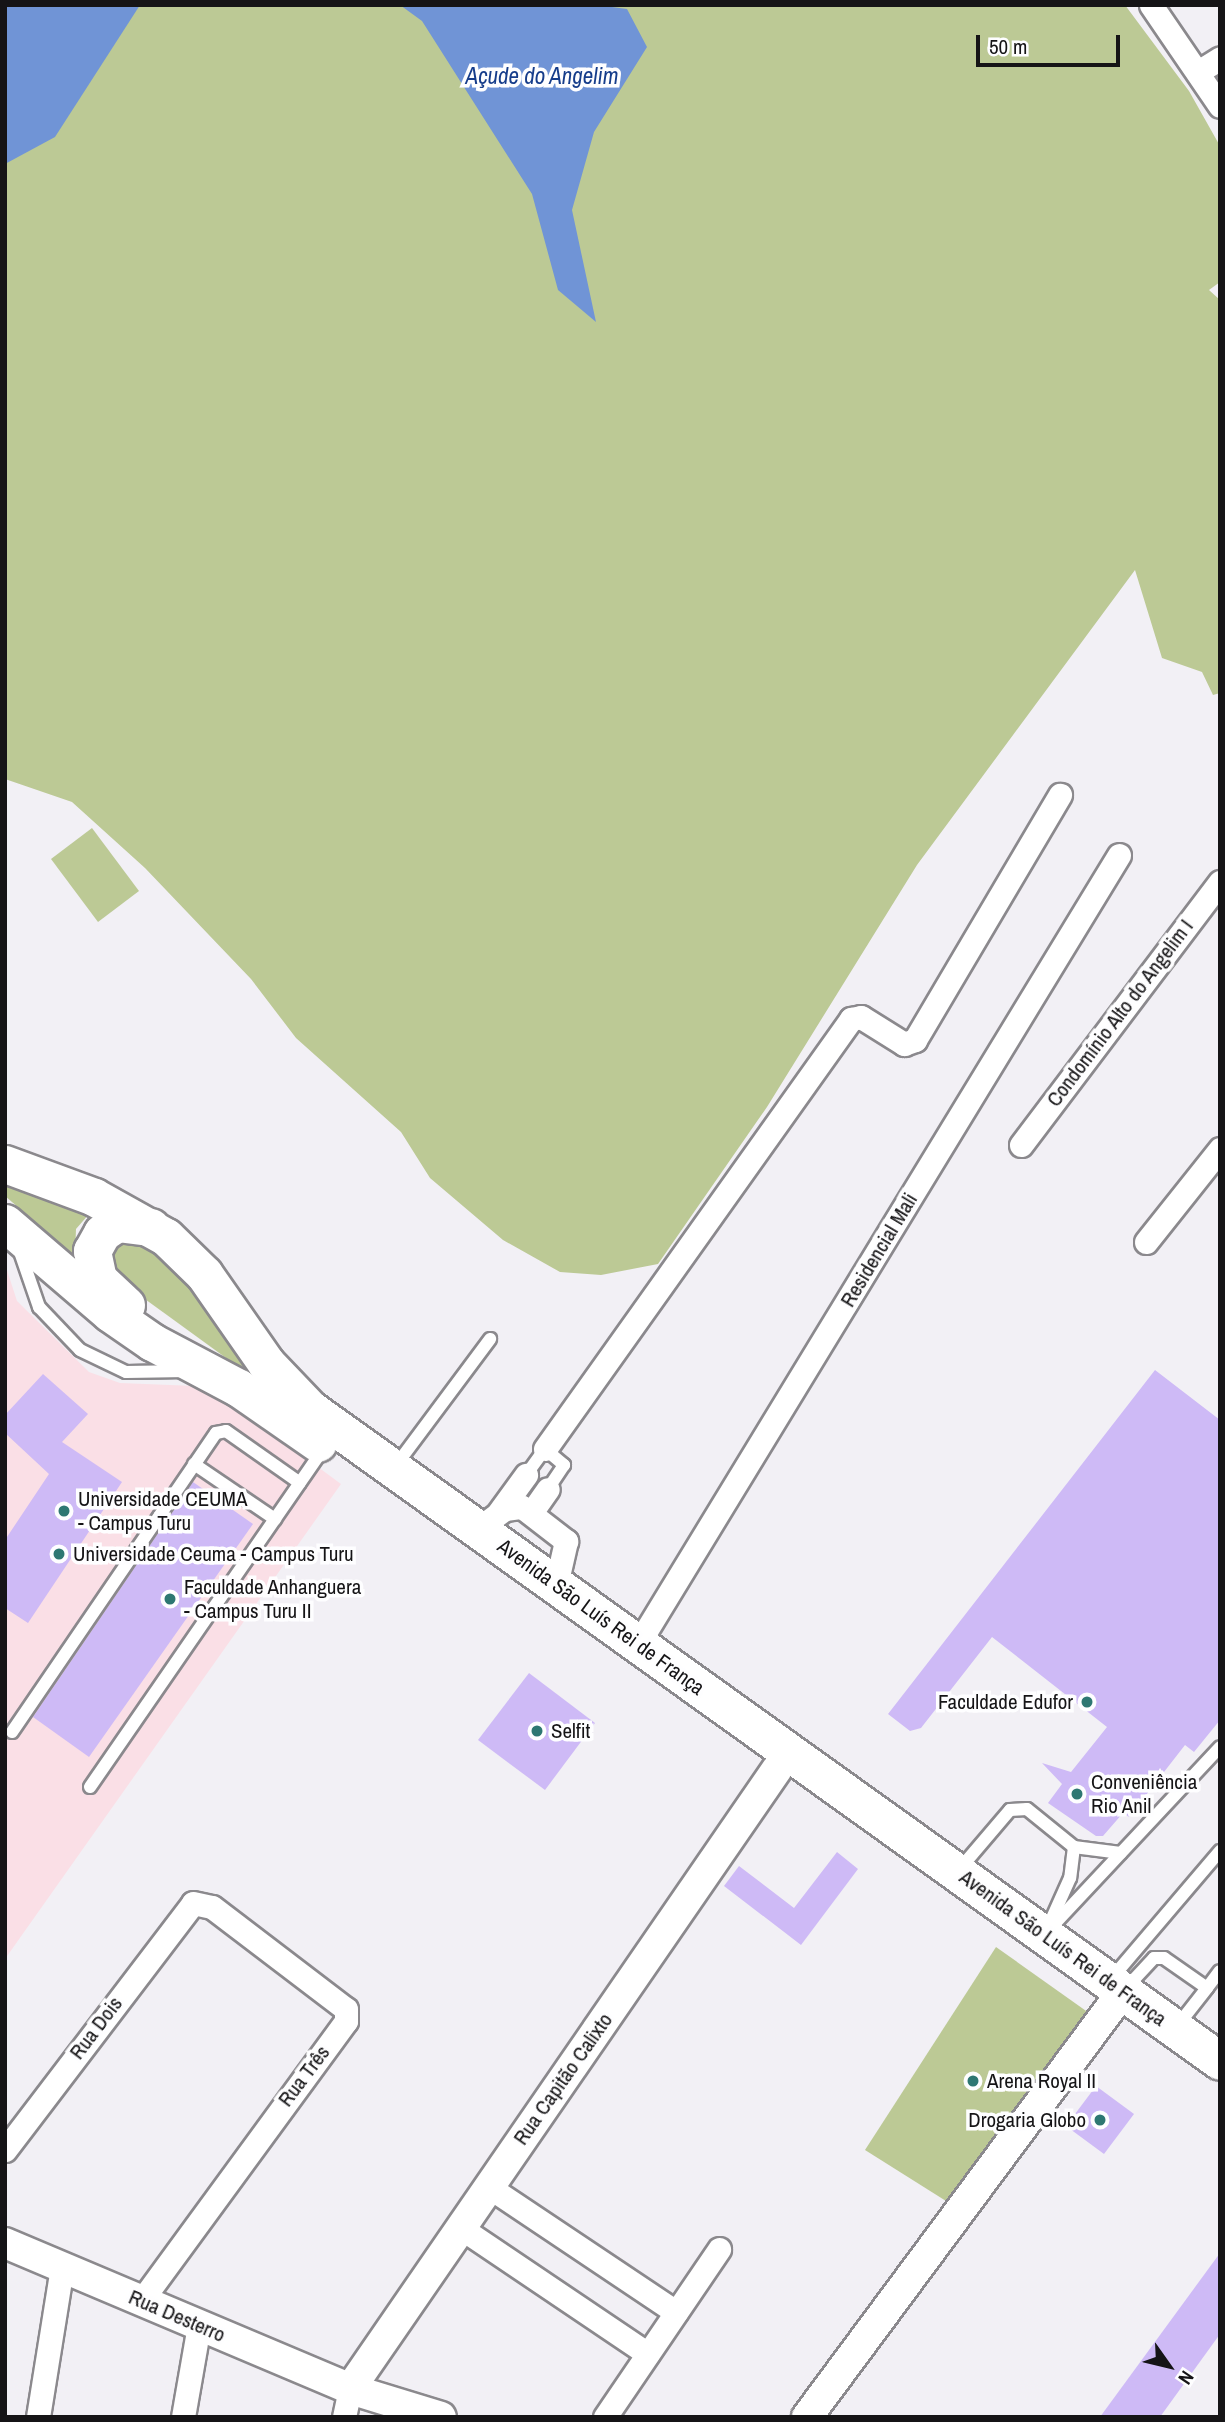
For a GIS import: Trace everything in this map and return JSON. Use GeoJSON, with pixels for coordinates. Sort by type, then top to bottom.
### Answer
{"type":"FeatureCollection","features":[{"type":"Feature","properties":{"kind":"main road","name":"Avenida São Luís Rei de França"},"geometry":{"type":"LineString","coordinates":[[5,1164],[94,1197],[151,1227],[204,1275],[296,1397],[394,1469],[488,1521],[556,1585],[1045,1934],[1220,2088]]}},
{"type":"Feature","properties":{"kind":"main road"},"geometry":{"type":"LineString","coordinates":[[151,1227],[125,1221],[108,1227],[92,1251],[94,1271],[106,1289],[206,1370]]}},
{"type":"Feature","properties":{"kind":"main road","name":"Avenida São Luís Rei de França"},"geometry":{"type":"LineString","coordinates":[[10,1227],[110,1313],[206,1370],[324,1447],[777,1769],[1114,1993],[1175,2028],[1220,2061]]}},
{"type":"Feature","properties":{"kind":"street"},"geometry":{"type":"LineString","coordinates":[[1151,5],[1220,106]]}},
{"type":"Feature","properties":{"kind":"street"},"geometry":{"type":"LineString","coordinates":[[1198,72],[1220,58]]}},
{"type":"Feature","properties":{"kind":"street"},"geometry":{"type":"LineString","coordinates":[[545,1448],[851,1019],[861,1017],[904,1044],[915,1040],[1060,795]]}},
{"type":"Feature","properties":{"kind":"street","name":"Residencial Mali"},"geometry":{"type":"LineString","coordinates":[[638,1644],[1119,855]]}},
{"type":"Feature","properties":{"kind":"street","name":"Condomínio Alto do Angelim I"},"geometry":{"type":"LineString","coordinates":[[1021,1145],[1220,882]]}},
{"type":"Feature","properties":{"kind":"street"},"geometry":{"type":"LineString","coordinates":[[1146,1242],[1220,1149]]}},
{"type":"Feature","properties":{"kind":"street"},"geometry":{"type":"LineString","coordinates":[[488,1521],[526,1475]]}},
{"type":"Feature","properties":{"kind":"street"},"geometry":{"type":"LineString","coordinates":[[531,1513],[548,1489]]}},
{"type":"Feature","properties":{"kind":"street"},"geometry":{"type":"LineString","coordinates":[[488,1521],[516,1505],[531,1513],[566,1541],[556,1585]]}},
{"type":"Feature","properties":{"kind":"street","name":"Rua Capitão Calixto"},"geometry":{"type":"LineString","coordinates":[[347,2403],[461,2228],[777,1769]]}},
{"type":"Feature","properties":{"kind":"street","name":"Rua Três"},"geometry":{"type":"LineString","coordinates":[[141,2301],[347,2015],[341,2004],[212,1907],[199,1902],[187,1907]]}},
{"type":"Feature","properties":{"kind":"street","name":"Rua Dois"},"geometry":{"type":"LineString","coordinates":[[5,2150],[187,1907]]}},
{"type":"Feature","properties":{"kind":"street"},"geometry":{"type":"LineString","coordinates":[[807,2417],[1114,1993]]}},
{"type":"Feature","properties":{"kind":"street"},"geometry":{"type":"LineString","coordinates":[[489,2187],[676,2312]]}},
{"type":"Feature","properties":{"kind":"street"},"geometry":{"type":"LineString","coordinates":[[461,2228],[648,2354]]}},
{"type":"Feature","properties":{"kind":"street","name":"Rua Desterro"},"geometry":{"type":"LineString","coordinates":[[5,2243],[199,2325],[347,2403],[441,2417]]}},
{"type":"Feature","properties":{"kind":"street"},"geometry":{"type":"LineString","coordinates":[[605,2417],[719,2249]]}},
{"type":"Feature","properties":{"kind":"street"},"geometry":{"type":"LineString","coordinates":[[38,2417],[62,2267]]}},
{"type":"Feature","properties":{"kind":"street"},"geometry":{"type":"LineString","coordinates":[[183,2417],[199,2325]]}},
{"type":"Feature","properties":{"kind":"lane"},"geometry":{"type":"LineString","coordinates":[[394,1469],[490,1339]]}},
{"type":"Feature","properties":{"kind":"lane"},"geometry":{"type":"LineString","coordinates":[[12,1732],[216,1433],[226,1432],[300,1483]]}},
{"type":"Feature","properties":{"kind":"lane"},"geometry":{"type":"LineString","coordinates":[[90,1787],[324,1447]]}},
{"type":"Feature","properties":{"kind":"lane"},"geometry":{"type":"LineString","coordinates":[[526,1475],[545,1448],[564,1465],[548,1489]]}},
{"type":"Feature","properties":{"kind":"lane"},"geometry":{"type":"LineString","coordinates":[[194,1465],[275,1519]]}},
{"type":"Feature","properties":{"kind":"lane"},"geometry":{"type":"LineString","coordinates":[[1045,1934],[1220,1747]]}},
{"type":"Feature","properties":{"kind":"lane"},"geometry":{"type":"LineString","coordinates":[[957,1872],[1010,1810],[1018,1807],[1074,1847],[1121,1853]]}},
{"type":"Feature","properties":{"kind":"lane"},"geometry":{"type":"LineString","coordinates":[[1045,1934],[1070,1878],[1074,1847]]}},
{"type":"Feature","properties":{"kind":"lane"},"geometry":{"type":"LineString","coordinates":[[1114,1993],[1220,1851]]}},
{"type":"Feature","properties":{"kind":"lane"},"geometry":{"type":"LineString","coordinates":[[1114,1993],[1145,1964],[1164,1958],[1206,1988]]}},
{"type":"Feature","properties":{"kind":"lane"},"geometry":{"type":"LineString","coordinates":[[1175,2028],[1220,1971]]}},
{"type":"Feature","properties":{"kind":"shaded area","name":"Faculdade Anhanguera - Campus Turu II"},"geometry":{"type":"Polygon","coordinates":[[[5,1264],[17,1301],[89,1372],[120,1383],[195,1386],[219,1394],[341,1484],[5,1959],[5,1264]]]}},
{"type":"Feature","properties":{"kind":"green space"},"geometry":{"type":"Polygon","coordinates":[[[5,5],[1125,5],[1189,91],[1220,146],[1220,282],[1209,290],[1220,300],[1220,693],[1213,695],[1202,672],[1162,658],[1135,570],[917,865],[767,1107],[658,1264],[601,1275],[560,1272],[503,1240],[430,1178],[401,1132],[296,1038],[251,979],[145,868],[72,802],[5,779],[5,5]]]}},
{"type":"Feature","properties":{"kind":"green space"},"geometry":{"type":"Polygon","coordinates":[[[92,828],[139,891],[98,922],[51,859],[92,828]]]}},
{"type":"Feature","properties":{"kind":"green space"},"geometry":{"type":"Polygon","coordinates":[[[5,1173],[96,1206],[76,1229],[75,1256],[5,1196],[5,1173]]]}},
{"type":"Feature","properties":{"kind":"green space"},"geometry":{"type":"Polygon","coordinates":[[[126,1232],[179,1266],[259,1382],[116,1278],[107,1248],[126,1232]]]}},
{"type":"Feature","properties":{"kind":"green space","name":"Arena Royal II"},"geometry":{"type":"Polygon","coordinates":[[[996,1947],[1089,2013],[946,2201],[865,2150],[996,1947]]]}},
{"type":"Feature","properties":{"kind":"water"},"geometry":{"type":"Polygon","coordinates":[[[5,5],[140,5],[55,137],[5,164],[5,5]]]}},
{"type":"Feature","properties":{"kind":"water","name":"Açude do Angelim"},"geometry":{"type":"Polygon","coordinates":[[[400,5],[597,5],[627,9],[647,47],[594,132],[572,210],[596,322],[558,290],[532,194],[422,21],[400,5]]]}},
{"type":"Feature","properties":{"kind":"building"},"geometry":{"type":"Polygon","coordinates":[[[1155,1370],[1220,1420],[1220,1720],[1194,1752],[1185,1745],[1129,1817],[1123,1813],[1103,1836],[1096,1836],[1048,1803],[1062,1784],[1042,1763],[1071,1772],[1107,1727],[992,1637],[921,1728],[910,1731],[888,1714],[1155,1370]]]}},
{"type":"Feature","properties":{"kind":"building","name":"Universidade CEUMA - Campus Turu"},"geometry":{"type":"Polygon","coordinates":[[[43,1374],[88,1414],[62,1442],[122,1482],[28,1623],[5,1608],[5,1540],[49,1474],[5,1433],[5,1415],[43,1374]]]}},
{"type":"Feature","properties":{"kind":"building"},"geometry":{"type":"Polygon","coordinates":[[[193,1482],[253,1524],[89,1757],[33,1717],[193,1482]]]}},
{"type":"Feature","properties":{"kind":"building","name":"Selfit"},"geometry":{"type":"Polygon","coordinates":[[[529,1673],[595,1723],[545,1790],[478,1740],[529,1673]]]}},
{"type":"Feature","properties":{"kind":"building"},"geometry":{"type":"Polygon","coordinates":[[[837,1852],[858,1869],[801,1945],[724,1886],[739,1866],[794,1908],[837,1852]]]}},
{"type":"Feature","properties":{"kind":"building","name":"Drogaria Globo"},"geometry":{"type":"Polygon","coordinates":[[[1096,2086],[1134,2114],[1104,2154],[1066,2126],[1096,2086]]]}},
{"type":"Feature","properties":{"kind":"building"},"geometry":{"type":"Polygon","coordinates":[[[1220,2253],[1220,2334],[1160,2417],[1100,2417],[1220,2253]]]}},
{"type":"Feature","properties":{"kind":"place","name":"Universidade CEUMA - Campus Turu"},"geometry":{"type":"Point","coordinates":[64,1511]}},
{"type":"Feature","properties":{"kind":"place","name":"Universidade Ceuma - Campus Turu"},"geometry":{"type":"Point","coordinates":[59,1554]}},
{"type":"Feature","properties":{"kind":"place","name":"Faculdade Anhanguera - Campus Turu II"},"geometry":{"type":"Point","coordinates":[170,1599]}},
{"type":"Feature","properties":{"kind":"place","name":"Faculdade Edufor"},"geometry":{"type":"Point","coordinates":[1087,1702]}},
{"type":"Feature","properties":{"kind":"place","name":"Selfit"},"geometry":{"type":"Point","coordinates":[537,1731]}},
{"type":"Feature","properties":{"kind":"place","name":"Conveniência Rio Anil"},"geometry":{"type":"Point","coordinates":[1077,1794]}},
{"type":"Feature","properties":{"kind":"place","name":"Arena Royal II"},"geometry":{"type":"Point","coordinates":[973,2081]}},
{"type":"Feature","properties":{"kind":"place","name":"Drogaria Globo"},"geometry":{"type":"Point","coordinates":[1100,2120]}}]}
